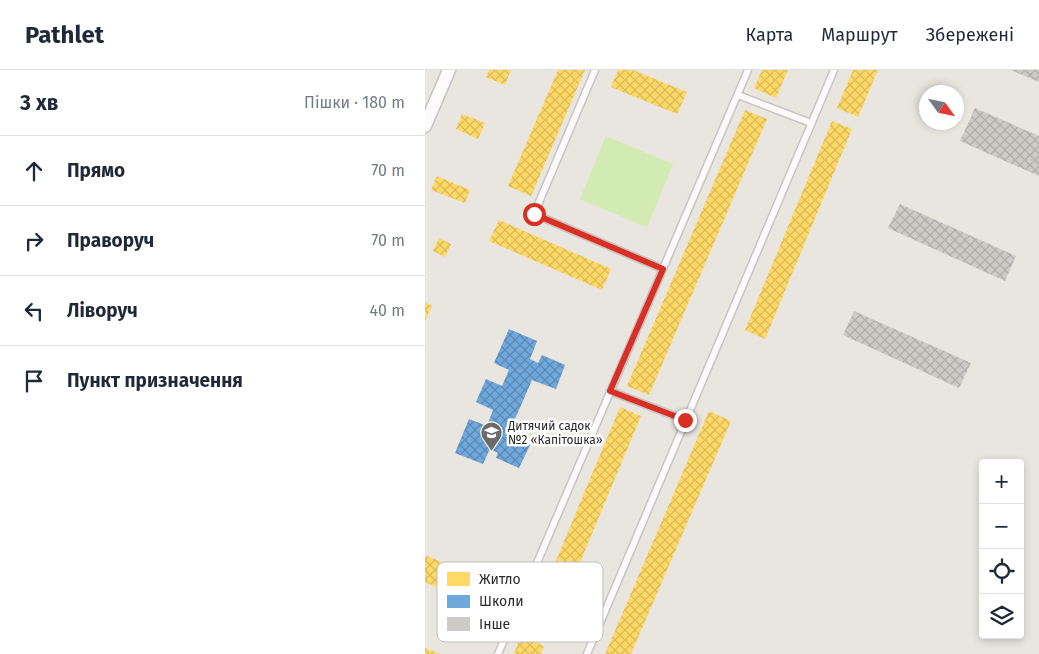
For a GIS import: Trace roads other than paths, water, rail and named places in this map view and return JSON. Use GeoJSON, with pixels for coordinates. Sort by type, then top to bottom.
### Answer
{"type":"FeatureCollection","features":[{"type":"Feature","properties":{"kind":"street"},"geometry":{"type":"LineString","coordinates":[[425,126],[449,70]]}},
{"type":"Feature","properties":{"kind":"lane"},"geometry":{"type":"LineString","coordinates":[[595,70],[534,214],[663,269]]}},
{"type":"Feature","properties":{"kind":"lane"},"geometry":{"type":"LineString","coordinates":[[537,562],[748,70]]}},
{"type":"Feature","properties":{"kind":"lane"},"geometry":{"type":"LineString","coordinates":[[603,616],[834,70]]}},
{"type":"Feature","properties":{"kind":"lane"},"geometry":{"type":"LineString","coordinates":[[738,95],[811,123]]}},
{"type":"Feature","properties":{"kind":"lane"},"geometry":{"type":"LineString","coordinates":[[610,391],[685,420]]}},
{"type":"Feature","properties":{"kind":"lane"},"geometry":{"type":"LineString","coordinates":[[498,654],[503,642]]}},
{"type":"Feature","properties":{"kind":"lane"},"geometry":{"type":"LineString","coordinates":[[587,654],[592,642]]}},
{"type":"Feature","properties":{"kind":"place","name":"Дитячий садок №2 «Капітошка»"},"geometry":{"type":"Point","coordinates":[492,452]}}]}
